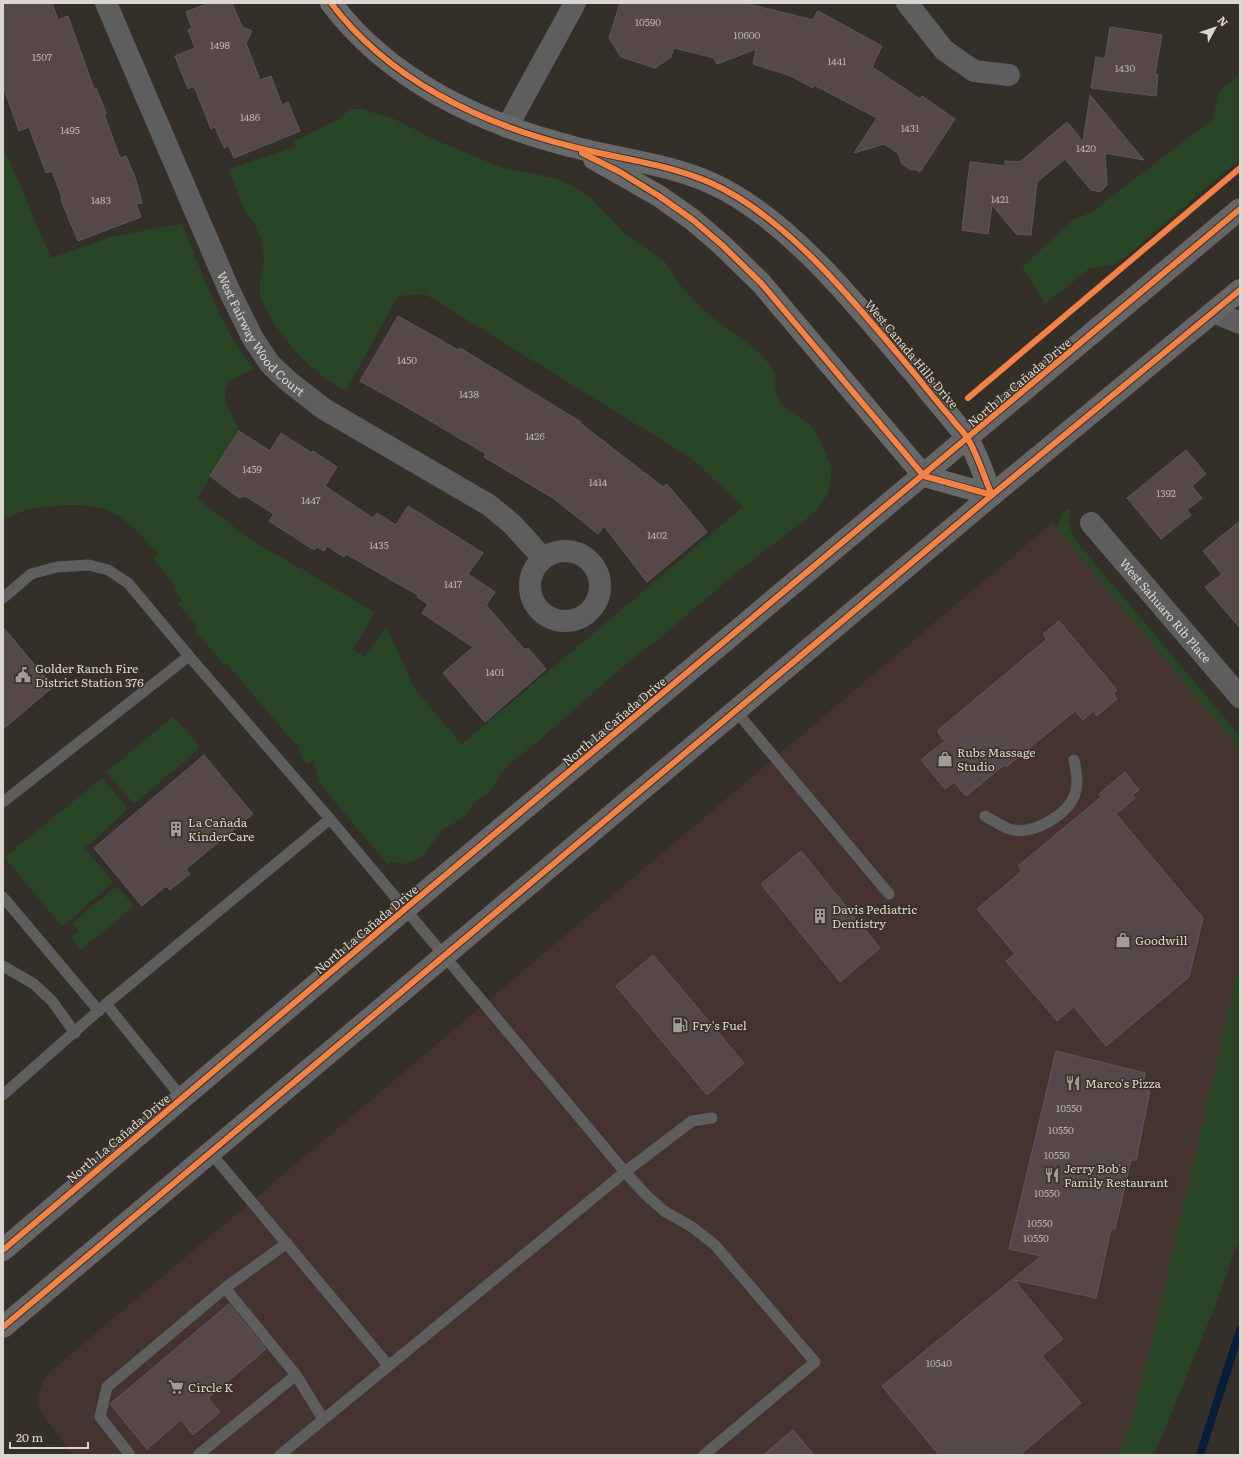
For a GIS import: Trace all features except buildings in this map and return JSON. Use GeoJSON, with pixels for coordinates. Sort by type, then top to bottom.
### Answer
{"type":"FeatureCollection","features":[{"type":"Feature","properties":{"kind":"main road","name":"North La Cañada Drive"},"geometry":{"type":"LineString","coordinates":[[3,1250],[405,909],[924,476],[1240,209]]}},
{"type":"Feature","properties":{"kind":"main road"},"geometry":{"type":"LineString","coordinates":[[3,1327],[735,710],[1240,290]]}},
{"type":"Feature","properties":{"kind":"street","name":"West Canada Hills Drive"},"geometry":{"type":"LineString","coordinates":[[331,3],[345,21],[375,50],[414,81],[507,127],[570,146],[683,172],[712,183],[739,198],[797,244],[830,276],[860,309],[968,439],[992,495]]}},
{"type":"Feature","properties":{"kind":"street"},"geometry":{"type":"LineString","coordinates":[[507,127],[575,3]]}},
{"type":"Feature","properties":{"kind":"street"},"geometry":{"type":"LineString","coordinates":[[907,3],[944,50],[974,71],[1009,75]]}},
{"type":"Feature","properties":{"kind":"street","name":"West Fairway Wood Court"},"geometry":{"type":"LineString","coordinates":[[113,5],[229,290],[252,337],[270,364],[294,386],[324,409],[488,505],[512,524],[543,558]]}},
{"type":"Feature","properties":{"kind":"street","name":"West Canada Hills Drive"},"geometry":{"type":"LineString","coordinates":[[570,146],[620,172],[659,196],[693,220],[722,245],[761,284],[924,476]]}},
{"type":"Feature","properties":{"kind":"street"},"geometry":{"type":"LineString","coordinates":[[1214,312],[1240,323]]}},
{"type":"Feature","properties":{"kind":"street"},"geometry":{"type":"LineString","coordinates":[[924,476],[992,495]]}},
{"type":"Feature","properties":{"kind":"street","name":"West Sahuaro Rib Place"},"geometry":{"type":"LineString","coordinates":[[1091,523],[1240,697]]}},
{"type":"Feature","properties":{"kind":"lane"},"geometry":{"type":"LineString","coordinates":[[3,598],[31,574],[57,567],[89,565],[108,570],[128,583],[330,820],[625,1172],[646,1195],[664,1211],[692,1227],[715,1245],[815,1362],[704,1455]]}},
{"type":"Feature","properties":{"kind":"lane"},"geometry":{"type":"LineString","coordinates":[[3,802],[189,656]]}},
{"type":"Feature","properties":{"kind":"lane"},"geometry":{"type":"LineString","coordinates":[[735,710],[889,894]]}},
{"type":"Feature","properties":{"kind":"lane"},"geometry":{"type":"LineString","coordinates":[[985,816],[1012,830],[1044,826],[1067,806],[1075,794],[1077,778],[1074,760]]}},
{"type":"Feature","properties":{"kind":"lane"},"geometry":{"type":"LineString","coordinates":[[3,1095],[102,1008],[330,820]]}},
{"type":"Feature","properties":{"kind":"lane"},"geometry":{"type":"LineString","coordinates":[[3,897],[182,1098]]}},
{"type":"Feature","properties":{"kind":"lane"},"geometry":{"type":"LineString","coordinates":[[3,966],[34,984],[52,1002],[75,1033]]}},
{"type":"Feature","properties":{"kind":"lane"},"geometry":{"type":"LineString","coordinates":[[280,1455],[625,1172],[692,1121],[712,1118]]}},
{"type":"Feature","properties":{"kind":"lane"},"geometry":{"type":"LineString","coordinates":[[210,1152],[388,1365]]}},
{"type":"Feature","properties":{"kind":"lane"},"geometry":{"type":"LineString","coordinates":[[130,1455],[100,1417],[107,1387],[225,1288],[287,1243]]}},
{"type":"Feature","properties":{"kind":"lane"},"geometry":{"type":"LineString","coordinates":[[225,1288],[296,1375],[323,1419]]}},
{"type":"Feature","properties":{"kind":"lane"},"geometry":{"type":"LineString","coordinates":[[198,1455],[296,1375]]}},
{"type":"Feature","properties":{"kind":"shaded area"},"geometry":{"type":"Polygon","coordinates":[[[1053,522],[1240,751],[1240,1224],[1144,1455],[73,1455],[40,1411],[38,1401],[40,1389],[44,1379],[51,1371],[1053,522]]]}},
{"type":"Feature","properties":{"kind":"green space"},"geometry":{"type":"Polygon","coordinates":[[[1240,74],[1240,159],[1117,264],[1089,269],[1045,304],[1022,267],[1074,219],[1090,213],[1213,119],[1219,91],[1240,74]]]}},
{"type":"Feature","properties":{"kind":"green space"},"geometry":{"type":"Polygon","coordinates":[[[351,109],[361,109],[392,118],[431,138],[500,167],[554,178],[573,186],[590,197],[622,231],[666,263],[680,285],[706,313],[757,350],[770,365],[776,377],[776,395],[782,405],[814,428],[832,468],[828,493],[817,511],[742,568],[658,640],[628,662],[532,747],[515,758],[500,775],[492,790],[474,802],[466,815],[441,831],[424,855],[406,864],[390,862],[389,866],[319,783],[314,759],[307,765],[301,757],[298,743],[295,744],[227,664],[225,666],[194,629],[197,626],[178,604],[182,600],[174,590],[176,587],[153,559],[158,554],[135,529],[113,513],[101,508],[88,506],[53,506],[27,510],[3,520],[3,259],[6,258],[3,248],[3,145],[51,258],[113,236],[182,224],[222,319],[242,354],[254,368],[229,382],[226,389],[226,401],[239,431],[197,498],[248,538],[375,612],[353,649],[364,657],[387,627],[414,688],[462,744],[743,507],[691,458],[425,294],[398,296],[346,391],[321,374],[296,351],[274,324],[261,297],[260,283],[264,261],[262,244],[254,223],[247,216],[228,169],[295,147],[294,141],[335,121],[351,109]]]}},
{"type":"Feature","properties":{"kind":"green space"},"geometry":{"type":"Polygon","coordinates":[[[1071,508],[1068,522],[1075,540],[1240,736],[1240,751],[1057,528],[1063,511],[1071,508]]]}},
{"type":"Feature","properties":{"kind":"green space"},"geometry":{"type":"Polygon","coordinates":[[[173,717],[199,745],[199,749],[137,802],[132,802],[107,771],[173,717]]]}},
{"type":"Feature","properties":{"kind":"green space"},"geometry":{"type":"Polygon","coordinates":[[[102,778],[128,809],[85,848],[112,880],[112,883],[64,925],[61,925],[5,858],[102,778]]]}},
{"type":"Feature","properties":{"kind":"green space"},"geometry":{"type":"Polygon","coordinates":[[[117,886],[134,906],[81,950],[71,938],[79,931],[72,923],[117,886]]]}},
{"type":"Feature","properties":{"kind":"green space"},"geometry":{"type":"Polygon","coordinates":[[[1240,963],[1240,1236],[1217,1302],[1154,1455],[1118,1455],[1130,1426],[1153,1338],[1240,963]]]}},
{"type":"Feature","properties":{"kind":"waterway"},"geometry":{"type":"LineString","coordinates":[[1200,1455],[1240,1330]]}},
{"type":"Feature","properties":{"kind":"cycle path"},"geometry":{"type":"LineString","coordinates":[[331,3],[354,30],[380,54],[408,76],[469,111],[502,125],[570,146],[659,166],[694,176],[711,183],[740,199],[768,218],[795,241],[846,294],[965,434],[975,452],[992,495]]}},
{"type":"Feature","properties":{"kind":"cycle path"},"geometry":{"type":"LineString","coordinates":[[582,153],[620,172],[659,196],[693,220],[722,245],[761,283],[924,476],[992,495]]}},
{"type":"Feature","properties":{"kind":"cycle path"},"geometry":{"type":"LineString","coordinates":[[968,398],[1240,168]]}},
{"type":"Feature","properties":{"kind":"cycle path"},"geometry":{"type":"LineString","coordinates":[[3,1250],[405,909],[1240,209]]}},
{"type":"Feature","properties":{"kind":"cycle path"},"geometry":{"type":"LineString","coordinates":[[3,1327],[992,495],[1240,290]]}},
{"type":"Feature","properties":{"kind":"place","name":"Golder Ranch Fire District Station 376"},"geometry":{"type":"Point","coordinates":[23,675]}},
{"type":"Feature","properties":{"kind":"place","name":"Rubs Massage Studio"},"geometry":{"type":"Point","coordinates":[945,759]}},
{"type":"Feature","properties":{"kind":"place","name":"La Cañada KinderCare"},"geometry":{"type":"Point","coordinates":[176,829]}},
{"type":"Feature","properties":{"kind":"place","name":"Davis Pediatric Dentistry"},"geometry":{"type":"Point","coordinates":[820,916]}},
{"type":"Feature","properties":{"kind":"place","name":"Goodwill"},"geometry":{"type":"Point","coordinates":[1123,940]}},
{"type":"Feature","properties":{"kind":"place","name":"Fry's Fuel"},"geometry":{"type":"Point","coordinates":[680,1025]}},
{"type":"Feature","properties":{"kind":"place","name":"Marco's Pizza"},"geometry":{"type":"Point","coordinates":[1073,1083]}},
{"type":"Feature","properties":{"kind":"place","name":"Jerry Bob's Family Restaurant"},"geometry":{"type":"Point","coordinates":[1052,1175]}},
{"type":"Feature","properties":{"kind":"place","name":"Circle K"},"geometry":{"type":"Point","coordinates":[176,1387]}}]}
